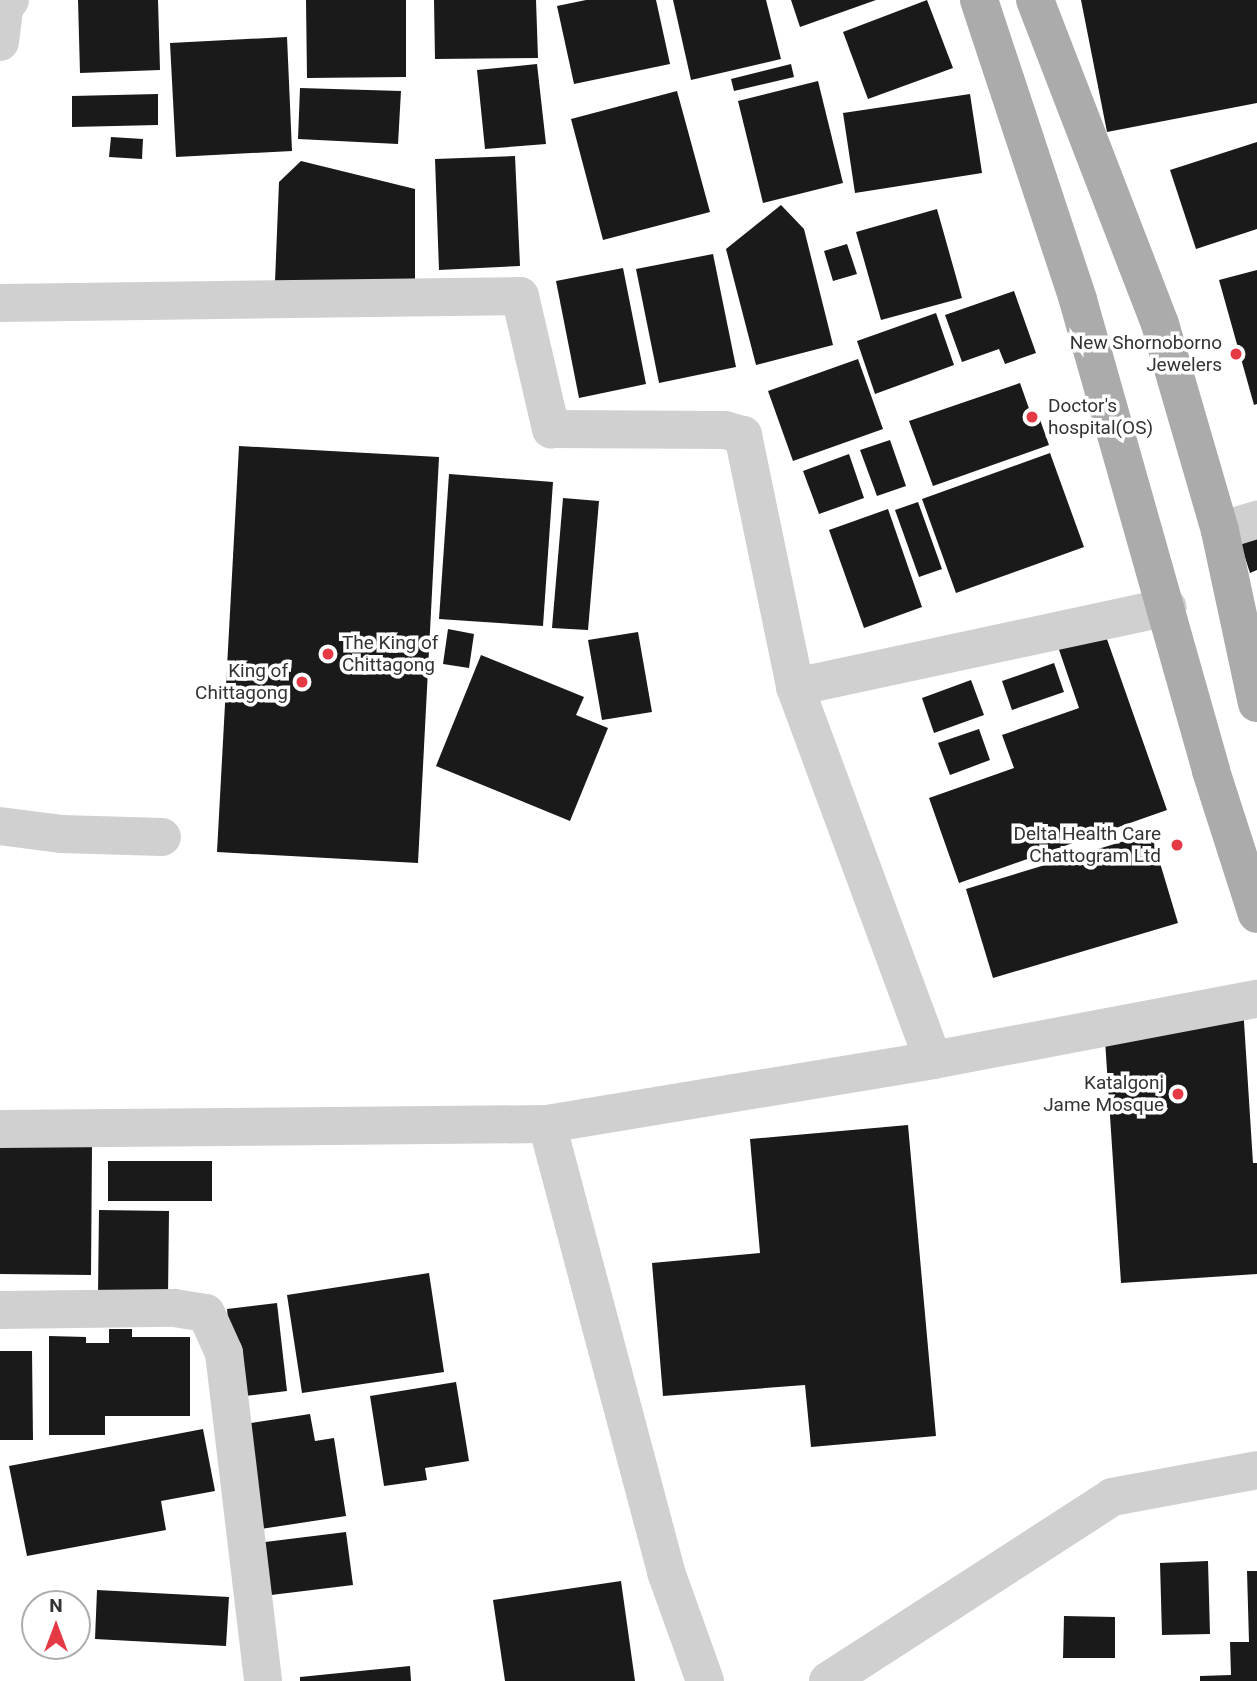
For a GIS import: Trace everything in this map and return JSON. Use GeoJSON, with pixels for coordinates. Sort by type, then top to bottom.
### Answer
{"type":"FeatureCollection","features":[{"type":"Feature","properties":{"kind":"main road"},"geometry":{"type":"LineString","coordinates":[[979,0],[1077,300],[1167,607],[1211,771],[1257,914]]}},
{"type":"Feature","properties":{"kind":"main road"},"geometry":{"type":"LineString","coordinates":[[1035,0],[1160,324],[1220,531],[1257,702]]}},
{"type":"Feature","properties":{"kind":"street"},"geometry":{"type":"LineString","coordinates":[[0,42],[4,7],[10,0]]}},
{"type":"Feature","properties":{"kind":"street"},"geometry":{"type":"LineString","coordinates":[[0,303],[520,296],[551,429],[725,430],[743,435],[794,687],[933,1060]]}},
{"type":"Feature","properties":{"kind":"street"},"geometry":{"type":"LineString","coordinates":[[1220,531],[1257,520]]}},
{"type":"Feature","properties":{"kind":"street"},"geometry":{"type":"LineString","coordinates":[[794,687],[1167,607]]}},
{"type":"Feature","properties":{"kind":"street"},"geometry":{"type":"LineString","coordinates":[[0,827],[62,834],[162,837]]}},
{"type":"Feature","properties":{"kind":"street"},"geometry":{"type":"LineString","coordinates":[[0,1129],[547,1124],[933,1060],[1257,999]]}},
{"type":"Feature","properties":{"kind":"street"},"geometry":{"type":"LineString","coordinates":[[547,1124],[666,1572],[705,1681]]}},
{"type":"Feature","properties":{"kind":"street"},"geometry":{"type":"LineString","coordinates":[[0,1310],[174,1308],[206,1313],[224,1353],[264,1681]]}},
{"type":"Feature","properties":{"kind":"street"},"geometry":{"type":"LineString","coordinates":[[828,1681],[1112,1497],[1257,1470]]}},
{"type":"Feature","properties":{"kind":"building"},"geometry":{"type":"Polygon","coordinates":[[[78,0],[158,0],[160,70],[80,73],[78,0]]]}},
{"type":"Feature","properties":{"kind":"building"},"geometry":{"type":"Polygon","coordinates":[[[306,0],[406,0],[406,77],[307,78],[306,0]]]}},
{"type":"Feature","properties":{"kind":"building"},"geometry":{"type":"Polygon","coordinates":[[[434,0],[536,0],[538,58],[435,59],[434,0]]]}},
{"type":"Feature","properties":{"kind":"building"},"geometry":{"type":"Polygon","coordinates":[[[586,0],[656,0],[670,64],[574,84],[557,6],[586,0]]]}},
{"type":"Feature","properties":{"kind":"building"},"geometry":{"type":"Polygon","coordinates":[[[673,0],[766,0],[781,59],[691,80],[673,0]]]}},
{"type":"Feature","properties":{"kind":"building"},"geometry":{"type":"Polygon","coordinates":[[[791,0],[876,0],[800,27],[791,0]]]}},
{"type":"Feature","properties":{"kind":"building"},"geometry":{"type":"Polygon","coordinates":[[[927,0],[953,68],[868,99],[843,32],[927,0]]]}},
{"type":"Feature","properties":{"kind":"building"},"geometry":{"type":"Polygon","coordinates":[[[1081,0],[1257,0],[1257,103],[1107,132],[1081,0]]]}},
{"type":"Feature","properties":{"kind":"building"},"geometry":{"type":"Polygon","coordinates":[[[287,37],[292,151],[176,157],[170,43],[287,37]]]}},
{"type":"Feature","properties":{"kind":"building"},"geometry":{"type":"Polygon","coordinates":[[[537,64],[546,144],[485,149],[477,70],[537,64]]]}},
{"type":"Feature","properties":{"kind":"building"},"geometry":{"type":"Polygon","coordinates":[[[791,64],[794,77],[734,91],[731,79],[791,64]]]}},
{"type":"Feature","properties":{"kind":"building"},"geometry":{"type":"Polygon","coordinates":[[[818,81],[843,183],[763,203],[738,101],[818,81]]]}},
{"type":"Feature","properties":{"kind":"building"},"geometry":{"type":"Polygon","coordinates":[[[300,88],[401,91],[398,144],[298,139],[300,88]]]}},
{"type":"Feature","properties":{"kind":"building"},"geometry":{"type":"Polygon","coordinates":[[[677,91],[710,212],[603,240],[571,119],[677,91]]]}},
{"type":"Feature","properties":{"kind":"building"},"geometry":{"type":"Polygon","coordinates":[[[158,94],[158,125],[72,127],[72,96],[158,94]]]}},
{"type":"Feature","properties":{"kind":"building"},"geometry":{"type":"Polygon","coordinates":[[[970,94],[982,173],[855,193],[843,113],[970,94]]]}},
{"type":"Feature","properties":{"kind":"building"},"geometry":{"type":"Polygon","coordinates":[[[111,137],[143,139],[142,159],[109,157],[111,137]]]}},
{"type":"Feature","properties":{"kind":"building"},"geometry":{"type":"Polygon","coordinates":[[[1257,142],[1257,229],[1196,249],[1170,170],[1257,142]]]}},
{"type":"Feature","properties":{"kind":"building"},"geometry":{"type":"Polygon","coordinates":[[[515,156],[520,266],[439,270],[435,159],[515,156]]]}},
{"type":"Feature","properties":{"kind":"building"},"geometry":{"type":"Polygon","coordinates":[[[301,161],[415,189],[415,288],[275,282],[279,182],[301,161]]]}},
{"type":"Feature","properties":{"kind":"building"},"geometry":{"type":"Polygon","coordinates":[[[781,205],[804,229],[833,345],[756,365],[726,249],[781,205]]]}},
{"type":"Feature","properties":{"kind":"building"},"geometry":{"type":"Polygon","coordinates":[[[937,209],[962,298],[881,320],[856,232],[937,209]]]}},
{"type":"Feature","properties":{"kind":"building"},"geometry":{"type":"Polygon","coordinates":[[[847,244],[857,274],[833,281],[824,251],[847,244]]]}},
{"type":"Feature","properties":{"kind":"building"},"geometry":{"type":"Polygon","coordinates":[[[713,254],[736,367],[659,383],[636,269],[713,254]]]}},
{"type":"Feature","properties":{"kind":"building"},"geometry":{"type":"Polygon","coordinates":[[[623,268],[646,384],[579,398],[556,281],[623,268]]]}},
{"type":"Feature","properties":{"kind":"building"},"geometry":{"type":"Polygon","coordinates":[[[1257,270],[1257,404],[1254,405],[1219,280],[1257,270]]]}},
{"type":"Feature","properties":{"kind":"building"},"geometry":{"type":"Polygon","coordinates":[[[1014,291],[1036,353],[1005,364],[999,349],[962,362],[945,315],[1014,291]]]}},
{"type":"Feature","properties":{"kind":"building"},"geometry":{"type":"Polygon","coordinates":[[[936,313],[954,365],[875,394],[857,341],[936,313]]]}},
{"type":"Feature","properties":{"kind":"building"},"geometry":{"type":"Polygon","coordinates":[[[858,359],[883,429],[793,461],[768,391],[858,359]]]}},
{"type":"Feature","properties":{"kind":"building"},"geometry":{"type":"Polygon","coordinates":[[[1020,383],[1032,417],[1038,414],[1049,445],[933,486],[909,421],[1020,383]]]}},
{"type":"Feature","properties":{"kind":"building"},"geometry":{"type":"Polygon","coordinates":[[[890,440],[906,486],[877,496],[860,450],[890,440]]]}},
{"type":"Feature","properties":{"kind":"building","name":"The King of Chittagong"},"geometry":{"type":"Polygon","coordinates":[[[239,446],[439,457],[418,863],[217,852],[239,446]]]}},
{"type":"Feature","properties":{"kind":"building"},"geometry":{"type":"Polygon","coordinates":[[[1050,453],[1084,547],[956,593],[922,499],[1050,453]]]}},
{"type":"Feature","properties":{"kind":"building"},"geometry":{"type":"Polygon","coordinates":[[[849,454],[864,498],[819,514],[803,471],[849,454]]]}},
{"type":"Feature","properties":{"kind":"building"},"geometry":{"type":"Polygon","coordinates":[[[449,474],[553,482],[543,626],[439,619],[449,474]]]}},
{"type":"Feature","properties":{"kind":"building"},"geometry":{"type":"Polygon","coordinates":[[[563,498],[599,501],[588,630],[552,628],[563,498]]]}},
{"type":"Feature","properties":{"kind":"building"},"geometry":{"type":"Polygon","coordinates":[[[918,502],[942,569],[919,577],[895,510],[918,502]]]}},
{"type":"Feature","properties":{"kind":"building"},"geometry":{"type":"Polygon","coordinates":[[[888,509],[922,607],[864,628],[829,530],[888,509]]]}},
{"type":"Feature","properties":{"kind":"building"},"geometry":{"type":"Polygon","coordinates":[[[1257,513],[1257,570],[1250,573],[1233,520],[1257,513]]]}},
{"type":"Feature","properties":{"kind":"building"},"geometry":{"type":"Polygon","coordinates":[[[1102,625],[1167,810],[959,883],[929,798],[1014,768],[1002,735],[1079,708],[1056,641],[1102,625]]]}},
{"type":"Feature","properties":{"kind":"building"},"geometry":{"type":"Polygon","coordinates":[[[448,629],[474,634],[469,668],[443,664],[448,629]]]}},
{"type":"Feature","properties":{"kind":"building"},"geometry":{"type":"Polygon","coordinates":[[[638,632],[652,712],[602,720],[588,640],[638,632]]]}},
{"type":"Feature","properties":{"kind":"building"},"geometry":{"type":"Polygon","coordinates":[[[481,655],[584,697],[576,715],[608,728],[570,821],[436,766],[481,655]]]}},
{"type":"Feature","properties":{"kind":"building"},"geometry":{"type":"Polygon","coordinates":[[[1054,663],[1064,692],[1012,710],[1002,681],[1054,663]]]}},
{"type":"Feature","properties":{"kind":"building"},"geometry":{"type":"Polygon","coordinates":[[[971,680],[984,715],[934,733],[922,698],[971,680]]]}},
{"type":"Feature","properties":{"kind":"building"},"geometry":{"type":"Polygon","coordinates":[[[979,729],[990,760],[950,775],[938,743],[979,729]]]}},
{"type":"Feature","properties":{"kind":"building"},"geometry":{"type":"Polygon","coordinates":[[[1151,833],[1178,923],[993,978],[966,889],[1151,833]]]}},
{"type":"Feature","properties":{"kind":"building","name":"Katalgonj Jame Mosque"},"geometry":{"type":"Polygon","coordinates":[[[1243,1006],[1253,1163],[1257,1163],[1257,1274],[1121,1283],[1104,1025],[1243,1006]]]}},
{"type":"Feature","properties":{"kind":"building"},"geometry":{"type":"Polygon","coordinates":[[[908,1125],[936,1436],[811,1447],[805,1385],[663,1396],[652,1263],[760,1253],[750,1139],[908,1125]]]}},
{"type":"Feature","properties":{"kind":"building"},"geometry":{"type":"Polygon","coordinates":[[[0,1146],[92,1146],[91,1275],[0,1274],[0,1146]]]}},
{"type":"Feature","properties":{"kind":"building"},"geometry":{"type":"Polygon","coordinates":[[[108,1161],[212,1161],[212,1201],[108,1201],[108,1161]]]}},
{"type":"Feature","properties":{"kind":"building"},"geometry":{"type":"Polygon","coordinates":[[[99,1210],[169,1211],[168,1296],[98,1295],[99,1210]]]}},
{"type":"Feature","properties":{"kind":"building"},"geometry":{"type":"Polygon","coordinates":[[[429,1273],[444,1372],[302,1393],[287,1295],[429,1273]]]}},
{"type":"Feature","properties":{"kind":"building"},"geometry":{"type":"Polygon","coordinates":[[[277,1303],[287,1391],[236,1397],[227,1309],[277,1303]]]}},
{"type":"Feature","properties":{"kind":"building"},"geometry":{"type":"Polygon","coordinates":[[[109,1329],[132,1329],[132,1337],[190,1337],[190,1416],[105,1416],[105,1435],[49,1435],[49,1336],[86,1337],[86,1343],[109,1343],[109,1329]]]}},
{"type":"Feature","properties":{"kind":"building"},"geometry":{"type":"Polygon","coordinates":[[[0,1351],[32,1351],[33,1440],[0,1440],[0,1351]]]}},
{"type":"Feature","properties":{"kind":"building"},"geometry":{"type":"Polygon","coordinates":[[[456,1382],[469,1461],[425,1468],[427,1480],[384,1486],[370,1396],[456,1382]]]}},
{"type":"Feature","properties":{"kind":"building"},"geometry":{"type":"Polygon","coordinates":[[[310,1414],[315,1441],[334,1438],[346,1516],[248,1531],[232,1426],[310,1414]]]}},
{"type":"Feature","properties":{"kind":"building"},"geometry":{"type":"Polygon","coordinates":[[[203,1429],[215,1491],[161,1501],[166,1530],[27,1556],[9,1466],[203,1429]]]}},
{"type":"Feature","properties":{"kind":"building"},"geometry":{"type":"Polygon","coordinates":[[[346,1532],[353,1585],[263,1596],[257,1543],[346,1532]]]}},
{"type":"Feature","properties":{"kind":"building"},"geometry":{"type":"Polygon","coordinates":[[[1208,1561],[1210,1634],[1162,1635],[1160,1563],[1208,1561]]]}},
{"type":"Feature","properties":{"kind":"building"},"geometry":{"type":"Polygon","coordinates":[[[1247,1571],[1257,1571],[1257,1681],[1200,1681],[1200,1676],[1231,1675],[1230,1642],[1249,1642],[1247,1571]]]}},
{"type":"Feature","properties":{"kind":"building"},"geometry":{"type":"Polygon","coordinates":[[[621,1581],[635,1681],[505,1681],[493,1600],[621,1581]]]}},
{"type":"Feature","properties":{"kind":"building"},"geometry":{"type":"Polygon","coordinates":[[[97,1590],[229,1597],[226,1646],[95,1639],[97,1590]]]}},
{"type":"Feature","properties":{"kind":"building"},"geometry":{"type":"Polygon","coordinates":[[[1064,1616],[1115,1617],[1115,1658],[1063,1658],[1064,1616]]]}},
{"type":"Feature","properties":{"kind":"building"},"geometry":{"type":"Polygon","coordinates":[[[410,1666],[411,1681],[300,1681],[300,1677],[410,1666]]]}},
{"type":"Feature","properties":{"kind":"place","name":"New Shornoborno Jewelers"},"geometry":{"type":"Point","coordinates":[1236,354]}},
{"type":"Feature","properties":{"kind":"place","name":"Doctor's hospital(OS)"},"geometry":{"type":"Point","coordinates":[1032,417]}},
{"type":"Feature","properties":{"kind":"place","name":"The King of Chittagong"},"geometry":{"type":"Point","coordinates":[328,654]}},
{"type":"Feature","properties":{"kind":"place","name":"King of Chittagong"},"geometry":{"type":"Point","coordinates":[302,682]}},
{"type":"Feature","properties":{"kind":"place","name":"Delta Health Care Chattogram Ltd"},"geometry":{"type":"Point","coordinates":[1177,845]}},
{"type":"Feature","properties":{"kind":"place","name":"Katalgonj Jame Mosque"},"geometry":{"type":"Point","coordinates":[1178,1094]}}]}
